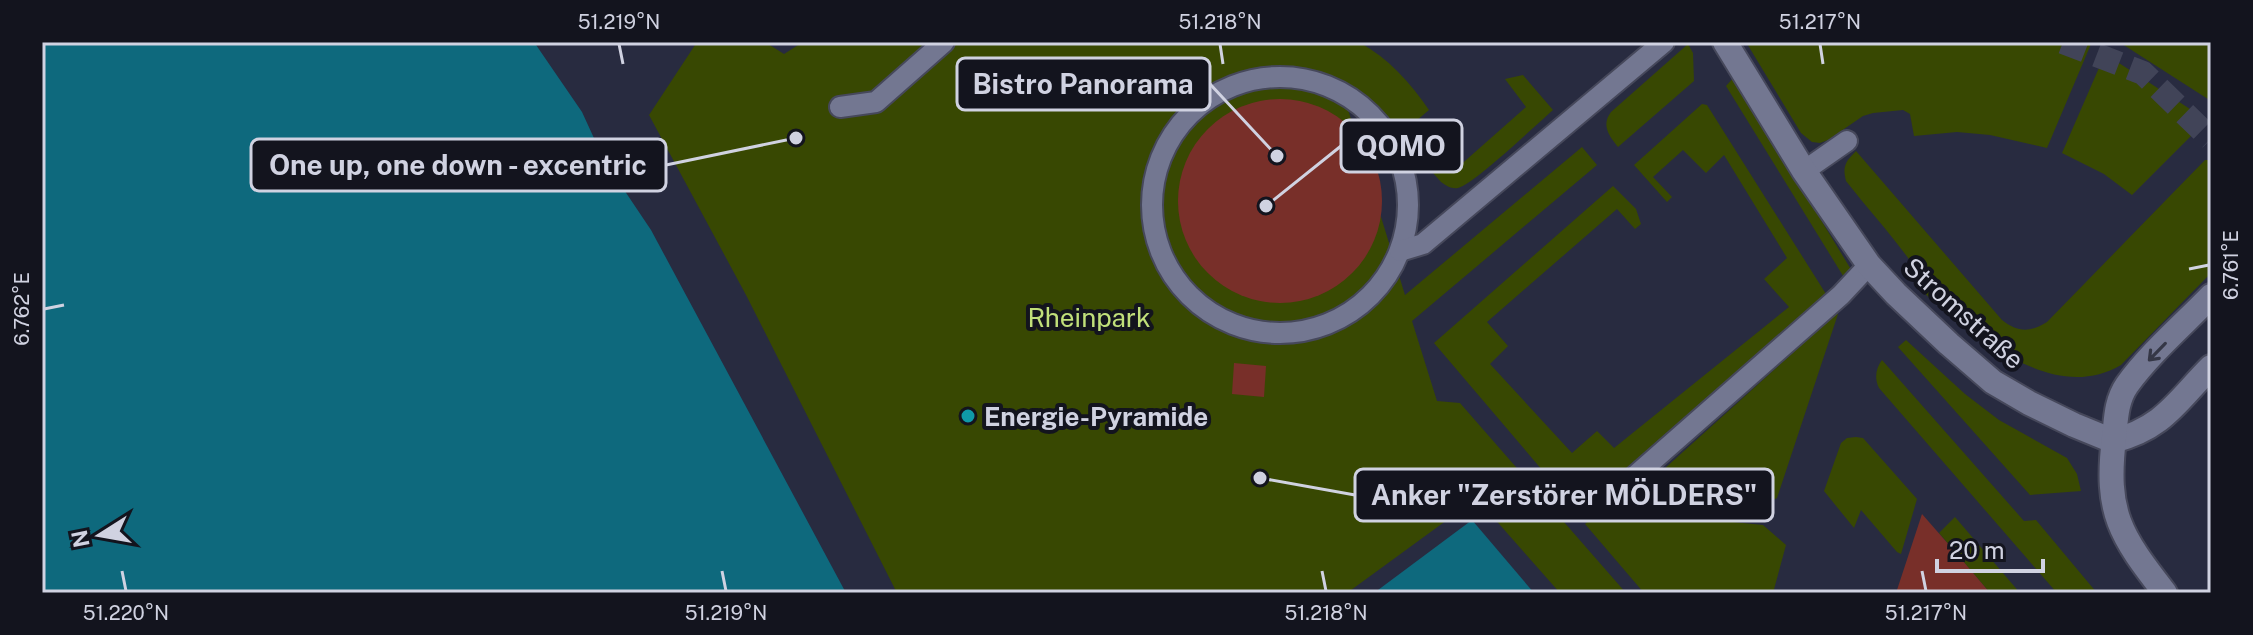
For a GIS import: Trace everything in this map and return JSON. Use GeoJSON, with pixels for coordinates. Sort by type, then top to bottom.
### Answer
{"type":"FeatureCollection","features":[{"type":"Feature","properties":{"kind":"street","name":"Stromstraße"},"geometry":{"type":"LineString","coordinates":[[1725,42],[1804,171],[1869,265],[1949,344],[1993,382],[2029,403],[2113,441]]}},
{"type":"Feature","properties":{"kind":"street"},"geometry":{"type":"LineString","coordinates":[[2165,593],[2135,555],[2113,508],[2110,466],[2117,407],[2126,387],[2211,296]]}},
{"type":"Feature","properties":{"kind":"street"},"geometry":{"type":"LineString","coordinates":[[2113,441],[2163,419],[2211,367]]}},
{"type":"Feature","properties":{"kind":"lane"},"geometry":{"type":"LineString","coordinates":[[840,107],[876,102],[944,42]]}},
{"type":"Feature","properties":{"kind":"lane"},"geometry":{"type":"LineString","coordinates":[[1400,251],[1407,226],[1408,201],[1405,176],[1397,152],[1385,130],[1368,111],[1326,84],[1277,76],[1252,79],[1228,87],[1206,99],[1187,116],[1161,158],[1154,183],[1152,208],[1155,233],[1163,257],[1192,298],[1234,325],[1284,333],[1309,330],[1355,310],[1374,293],[1400,251],[1423,244],[1664,42]]}},
{"type":"Feature","properties":{"kind":"lane"},"geometry":{"type":"LineString","coordinates":[[1804,171],[1847,141]]}},
{"type":"Feature","properties":{"kind":"lane"},"geometry":{"type":"LineString","coordinates":[[1635,476],[1841,295],[1869,265]]}},
{"type":"Feature","properties":{"kind":"green space","name":"Rheinpark"},"geometry":{"type":"Polygon","coordinates":[[[697,42],[765,42],[784,54],[803,42],[1359,42],[1389,64],[1414,90],[1429,110],[1416,121],[1457,168],[1526,107],[1505,79],[1523,75],[1553,110],[1490,166],[1458,188],[1441,182],[1380,111],[1339,80],[1405,295],[1582,147],[1597,165],[1412,321],[1437,401],[1460,403],[1626,593],[1560,593],[1463,483],[1469,504],[1347,593],[897,593],[746,295],[649,115],[697,42]]]}},
{"type":"Feature","properties":{"kind":"green space"},"geometry":{"type":"Polygon","coordinates":[[[1746,42],[2091,44],[2047,148],[1990,135],[1957,132],[1914,136],[1910,114],[1903,110],[1863,116],[1828,140],[1812,142],[1801,133],[1746,42]]]}},
{"type":"Feature","properties":{"kind":"green space"},"geometry":{"type":"Polygon","coordinates":[[[2119,42],[2211,42],[2211,101],[2119,42]]]}},
{"type":"Feature","properties":{"kind":"green space"},"geometry":{"type":"Polygon","coordinates":[[[1688,44],[1693,53],[1694,81],[1618,147],[1606,126],[1611,112],[1688,44]]]}},
{"type":"Feature","properties":{"kind":"green space"},"geometry":{"type":"Polygon","coordinates":[[[2105,54],[2207,120],[2132,195],[2104,174],[2062,153],[2105,54]]]}},
{"type":"Feature","properties":{"kind":"green space"},"geometry":{"type":"Polygon","coordinates":[[[1734,77],[1852,271],[1845,279],[1726,86],[1734,77]]]}},
{"type":"Feature","properties":{"kind":"green space"},"geometry":{"type":"Polygon","coordinates":[[[1702,104],[1707,105],[1826,294],[1577,511],[1434,343],[1613,186],[1636,209],[1641,224],[1635,229],[1617,209],[1487,322],[1508,346],[1490,364],[1572,453],[1597,431],[1614,448],[1789,307],[1764,279],[1787,258],[1724,155],[1706,173],[1683,150],[1653,177],[1672,197],[1667,202],[1634,165],[1702,104]]]}},
{"type":"Feature","properties":{"kind":"green space"},"geometry":{"type":"Polygon","coordinates":[[[1856,151],[2002,320],[2018,329],[2035,328],[2047,322],[2205,160],[2211,160],[2211,273],[2121,365],[2099,374],[2077,377],[2055,375],[2033,368],[1973,332],[1922,290],[1911,262],[1846,181],[1846,164],[1856,151]]]}},
{"type":"Feature","properties":{"kind":"green space"},"geometry":{"type":"Polygon","coordinates":[[[1837,313],[1777,498],[1762,506],[1619,499],[1622,488],[1628,485],[1643,488],[1837,313]]]}},
{"type":"Feature","properties":{"kind":"green space"},"geometry":{"type":"Polygon","coordinates":[[[1906,340],[1965,394],[1999,420],[2067,458],[2077,474],[2081,491],[2030,495],[1898,347],[1906,340]]]}},
{"type":"Feature","properties":{"kind":"green space"},"geometry":{"type":"Polygon","coordinates":[[[1882,360],[2024,521],[2036,520],[2097,593],[2057,593],[1879,388],[1876,373],[1882,360]]]}},
{"type":"Feature","properties":{"kind":"green space"},"geometry":{"type":"Polygon","coordinates":[[[1847,438],[1863,438],[1917,499],[1901,554],[1861,510],[1854,528],[1824,491],[1841,443],[1847,438]]]}},
{"type":"Feature","properties":{"kind":"green space"},"geometry":{"type":"Polygon","coordinates":[[[1603,509],[1763,525],[1786,545],[1773,593],[1644,593],[1585,524],[1603,509]]]}},
{"type":"Feature","properties":{"kind":"green space"},"geometry":{"type":"Polygon","coordinates":[[[1955,517],[2020,593],[1990,593],[1939,533],[1955,517]]]}},
{"type":"Feature","properties":{"kind":"water"},"geometry":{"type":"Polygon","coordinates":[[[42,42],[534,42],[582,112],[604,160],[651,230],[846,593],[42,593],[42,42]]]}},
{"type":"Feature","properties":{"kind":"water"},"geometry":{"type":"Polygon","coordinates":[[[1472,520],[1534,593],[1374,593],[1472,520]]]}},
{"type":"Feature","properties":{"kind":"building"},"geometry":{"type":"Polygon","coordinates":[[[1280,99],[1319,107],[1337,116],[1352,129],[1365,144],[1374,162],[1382,201],[1374,240],[1365,258],[1352,273],[1337,286],[1319,295],[1280,303],[1241,295],[1223,286],[1208,273],[1195,258],[1186,240],[1178,201],[1186,162],[1195,144],[1208,129],[1223,116],[1241,107],[1280,99]]]}},
{"type":"Feature","properties":{"kind":"building"},"geometry":{"type":"Polygon","coordinates":[[[1234,363],[1266,366],[1264,397],[1232,394],[1234,363]]]}},
{"type":"Feature","properties":{"kind":"building"},"geometry":{"type":"Polygon","coordinates":[[[1922,514],[1957,554],[1990,593],[1896,593],[1922,514]]]}},
{"type":"Feature","properties":{"kind":"tunnel"},"geometry":{"type":"LineString","coordinates":[[2063,42],[2143,73],[2211,139]]}},
{"type":"Feature","properties":{"kind":"place","name":"One up, one down - excentric"},"geometry":{"type":"Point","coordinates":[796,138]}},
{"type":"Feature","properties":{"kind":"place","name":"Bistro Panorama"},"geometry":{"type":"Point","coordinates":[1277,156]}},
{"type":"Feature","properties":{"kind":"place","name":"QOMO"},"geometry":{"type":"Point","coordinates":[1266,206]}},
{"type":"Feature","properties":{"kind":"place","name":"Energie-Pyramide"},"geometry":{"type":"Point","coordinates":[968,416]}},
{"type":"Feature","properties":{"kind":"place","name":"Anker \"Zerstörer MÖLDERS\""},"geometry":{"type":"Point","coordinates":[1260,478]}}]}
